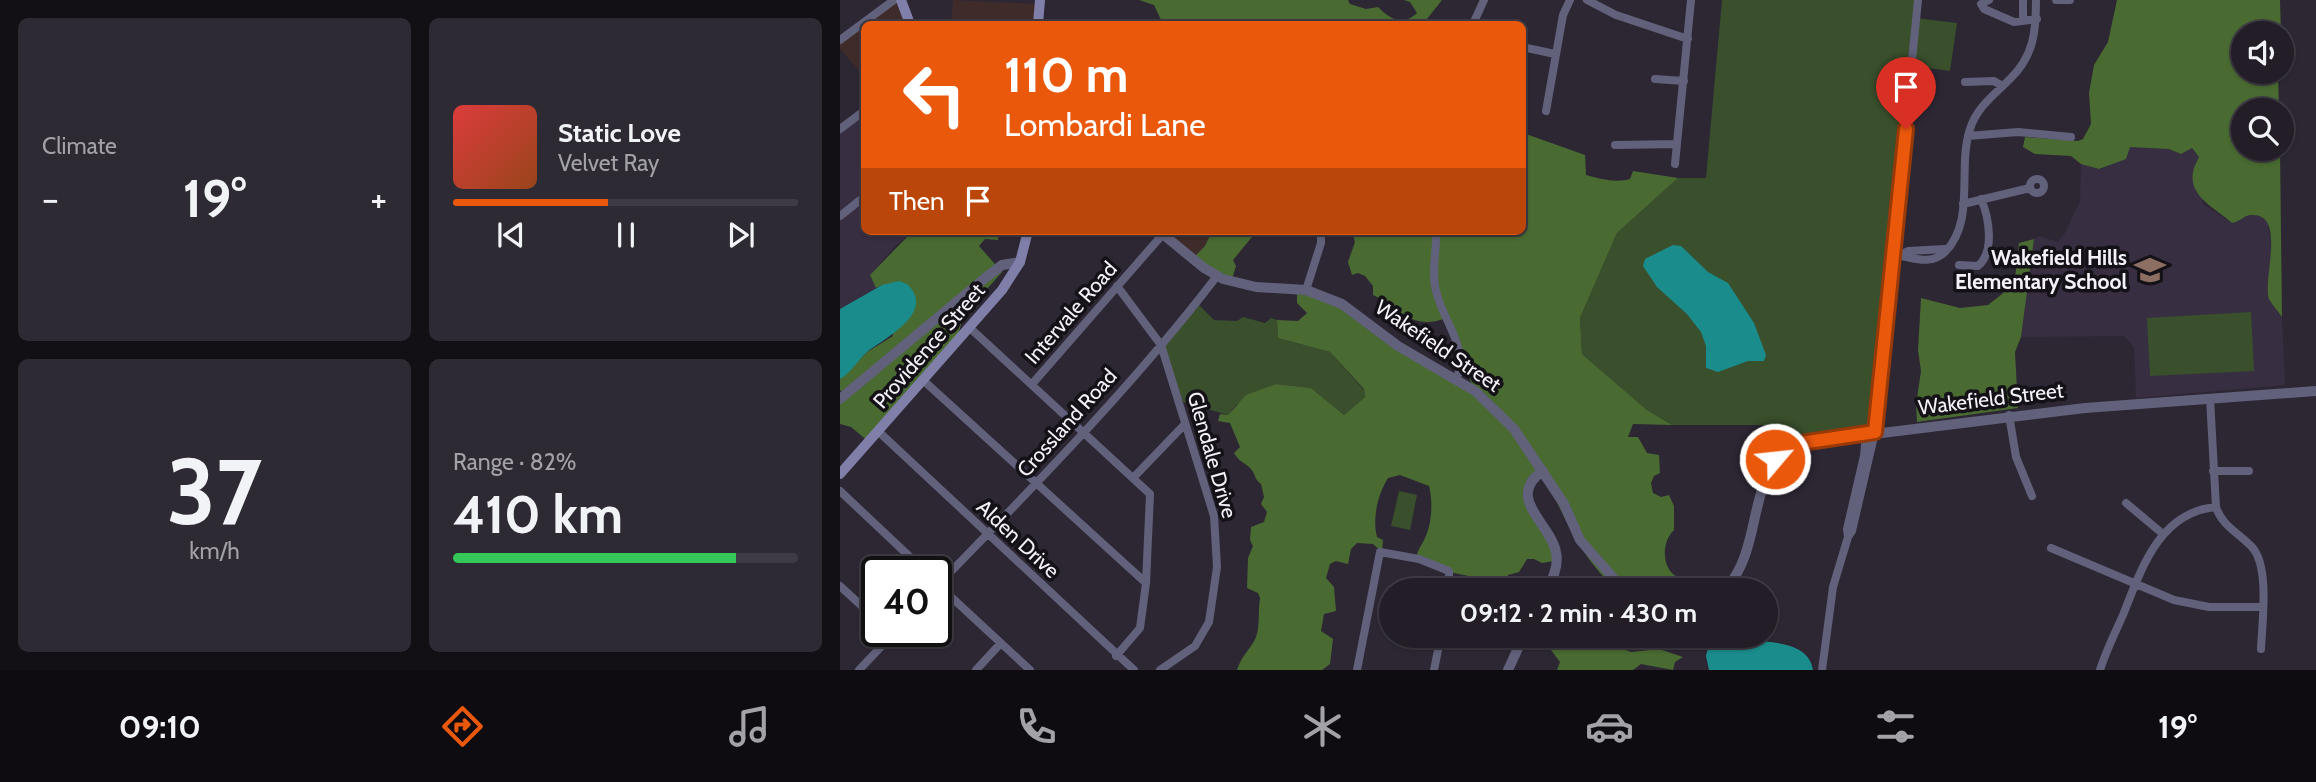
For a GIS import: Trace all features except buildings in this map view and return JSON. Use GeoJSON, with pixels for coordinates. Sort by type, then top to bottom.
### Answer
{"type":"FeatureCollection","features":[{"type":"Feature","properties":{"kind":"main road"},"geometry":{"type":"LineString","coordinates":[[901,0],[909,21]]}},
{"type":"Feature","properties":{"kind":"main road"},"geometry":{"type":"LineString","coordinates":[[1038,21],[1040,0]]}},
{"type":"Feature","properties":{"kind":"main road","name":"Providence Street"},"geometry":{"type":"LineString","coordinates":[[840,474],[1002,290],[1020,261],[1027,235]]}},
{"type":"Feature","properties":{"kind":"street"},"geometry":{"type":"LineString","coordinates":[[866,21],[894,0]]}},
{"type":"Feature","properties":{"kind":"street"},"geometry":{"type":"LineString","coordinates":[[1475,21],[1484,0]]}},
{"type":"Feature","properties":{"kind":"street"},"geometry":{"type":"LineString","coordinates":[[1546,111],[1555,54],[1570,0]]}},
{"type":"Feature","properties":{"kind":"street"},"geometry":{"type":"LineString","coordinates":[[1587,0],[1624,18],[1688,38]]}},
{"type":"Feature","properties":{"kind":"street"},"geometry":{"type":"LineString","coordinates":[[1675,164],[1691,0]]}},
{"type":"Feature","properties":{"kind":"street"},"geometry":{"type":"LineString","coordinates":[[1822,670],[1833,587],[1856,518],[1871,433],[1896,255],[1918,0]]}},
{"type":"Feature","properties":{"kind":"street"},"geometry":{"type":"LineString","coordinates":[[1989,0],[1981,4],[1987,11],[2014,22],[2037,19]]}},
{"type":"Feature","properties":{"kind":"street"},"geometry":{"type":"LineString","coordinates":[[2023,0],[2023,19]]}},
{"type":"Feature","properties":{"kind":"street"},"geometry":{"type":"LineString","coordinates":[[1896,255],[1930,259],[1942,255],[1959,232],[1968,136],[1978,113],[2027,57],[2037,19],[2036,0]]}},
{"type":"Feature","properties":{"kind":"street"},"geometry":{"type":"LineString","coordinates":[[2056,0],[2070,0]]}},
{"type":"Feature","properties":{"kind":"street"},"geometry":{"type":"LineString","coordinates":[[840,40],[861,24]]}},
{"type":"Feature","properties":{"kind":"street"},"geometry":{"type":"LineString","coordinates":[[1526,48],[1555,54]]}},
{"type":"Feature","properties":{"kind":"street"},"geometry":{"type":"LineString","coordinates":[[1655,79],[1684,81]]}},
{"type":"Feature","properties":{"kind":"street"},"geometry":{"type":"LineString","coordinates":[[1965,82],[1994,81],[2002,86]]}},
{"type":"Feature","properties":{"kind":"street"},"geometry":{"type":"LineString","coordinates":[[840,129],[861,113]]}},
{"type":"Feature","properties":{"kind":"street"},"geometry":{"type":"LineString","coordinates":[[1968,136],[2018,132],[2071,137]]}},
{"type":"Feature","properties":{"kind":"street"},"geometry":{"type":"LineString","coordinates":[[1615,145],[1677,144]]}},
{"type":"Feature","properties":{"kind":"street"},"geometry":{"type":"LineString","coordinates":[[1963,204],[2030,188]]}},
{"type":"Feature","properties":{"kind":"street"},"geometry":{"type":"LineString","coordinates":[[841,213],[861,199]]}},
{"type":"Feature","properties":{"kind":"street"},"geometry":{"type":"LineString","coordinates":[[1959,265],[1979,266],[1985,257],[1987,224],[1981,199]]}},
{"type":"Feature","properties":{"kind":"street","name":"Intervale Road"},"geometry":{"type":"LineString","coordinates":[[1033,383],[1159,235]]}},
{"type":"Feature","properties":{"kind":"street","name":"Wakefield Street"},"geometry":{"type":"LineString","coordinates":[[1164,235],[1217,276],[1256,287],[1306,290],[1348,307],[1388,339],[1489,402],[1507,420],[1543,471],[1564,505],[1580,540],[1613,578]]}},
{"type":"Feature","properties":{"kind":"street"},"geometry":{"type":"LineString","coordinates":[[1306,290],[1321,243],[1321,235]]}},
{"type":"Feature","properties":{"kind":"street"},"geometry":{"type":"LineString","coordinates":[[1436,235],[1434,283],[1459,351],[1460,368],[1455,379]]}},
{"type":"Feature","properties":{"kind":"street"},"geometry":{"type":"LineString","coordinates":[[840,399],[985,278],[1002,265],[1020,261]]}},
{"type":"Feature","properties":{"kind":"street","name":"Crossland Road"},"geometry":{"type":"LineString","coordinates":[[952,570],[1036,485],[1161,345],[1217,276]]}},
{"type":"Feature","properties":{"kind":"street","name":"Glendale Drive"},"geometry":{"type":"LineString","coordinates":[[1117,286],[1161,345],[1184,425],[1211,502],[1217,567],[1211,616],[1195,646],[1160,670]]}},
{"type":"Feature","properties":{"kind":"street"},"geometry":{"type":"LineString","coordinates":[[970,328],[1033,383],[1150,494],[1146,583],[1140,628],[1116,656]]}},
{"type":"Feature","properties":{"kind":"street"},"geometry":{"type":"LineString","coordinates":[[924,381],[1146,583]]}},
{"type":"Feature","properties":{"kind":"street","name":"Wakefield Street"},"geometry":{"type":"LineString","coordinates":[[1732,578],[1750,544],[1763,482],[1775,459],[1801,443],[2009,415],[2316,391]]}},
{"type":"Feature","properties":{"kind":"street"},"geometry":{"type":"LineString","coordinates":[[2210,398],[2216,507],[2223,522],[2252,547],[2260,561],[2261,649]]}},
{"type":"Feature","properties":{"kind":"street"},"geometry":{"type":"LineString","coordinates":[[2009,415],[2018,464],[2032,496]]}},
{"type":"Feature","properties":{"kind":"street"},"geometry":{"type":"LineString","coordinates":[[1133,478],[1184,425]]}},
{"type":"Feature","properties":{"kind":"street","name":"Alden Drive"},"geometry":{"type":"LineString","coordinates":[[879,432],[1133,670]]}},
{"type":"Feature","properties":{"kind":"street"},"geometry":{"type":"LineString","coordinates":[[1543,471],[1529,486],[1528,498],[1534,514],[1552,539],[1557,555],[1550,578]]}},
{"type":"Feature","properties":{"kind":"street"},"geometry":{"type":"LineString","coordinates":[[2213,471],[2249,471]]}},
{"type":"Feature","properties":{"kind":"street"},"geometry":{"type":"LineString","coordinates":[[840,491],[909,556]]}},
{"type":"Feature","properties":{"kind":"street"},"geometry":{"type":"LineString","coordinates":[[2126,503],[2163,534]]}},
{"type":"Feature","properties":{"kind":"street"},"geometry":{"type":"LineString","coordinates":[[2100,670],[2146,559],[2163,534],[2192,512],[2216,507]]}},
{"type":"Feature","properties":{"kind":"street"},"geometry":{"type":"LineString","coordinates":[[2051,548],[2174,600],[2200,606],[2262,607]]}},
{"type":"Feature","properties":{"kind":"street"},"geometry":{"type":"LineString","coordinates":[[1357,670],[1380,552],[1440,566],[1449,571],[1449,578]]}},
{"type":"Feature","properties":{"kind":"street"},"geometry":{"type":"LineString","coordinates":[[840,586],[861,605]]}},
{"type":"Feature","properties":{"kind":"street"},"geometry":{"type":"LineString","coordinates":[[952,599],[1030,670]]}},
{"type":"Feature","properties":{"kind":"street"},"geometry":{"type":"LineString","coordinates":[[976,670],[1001,643]]}},
{"type":"Feature","properties":{"kind":"street"},"geometry":{"type":"LineString","coordinates":[[859,670],[880,647]]}},
{"type":"Feature","properties":{"kind":"street"},"geometry":{"type":"LineString","coordinates":[[1434,670],[1438,648]]}},
{"type":"Feature","properties":{"kind":"street"},"geometry":{"type":"LineString","coordinates":[[1508,670],[1518,648]]}},
{"type":"Feature","properties":{"kind":"shaded area"},"geometry":{"type":"Polygon","coordinates":[[[891,0],[903,0],[909,21],[864,21],[891,0]]]}},
{"type":"Feature","properties":{"kind":"shaded area"},"geometry":{"type":"Polygon","coordinates":[[[953,0],[1039,4],[1038,21],[951,21],[953,0]]]}},
{"type":"Feature","properties":{"kind":"shaded area"},"geometry":{"type":"Polygon","coordinates":[[[1139,0],[1348,0],[1350,4],[1366,9],[1378,7],[1392,18],[1402,20],[1417,13],[1410,2],[1404,0],[1442,0],[1425,21],[1162,21],[1154,5],[1139,0]]]}},
{"type":"Feature","properties":{"kind":"shaded area"},"geometry":{"type":"Polygon","coordinates":[[[1722,0],[1916,0],[1915,18],[1957,23],[1950,71],[1906,65],[1871,425],[1805,437],[1767,451],[1768,425],[1672,425],[1647,410],[1582,354],[1580,318],[1617,233],[1678,178],[1706,178],[1722,0]]]}},
{"type":"Feature","properties":{"kind":"shaded area"},"geometry":{"type":"Polygon","coordinates":[[[2117,0],[2280,0],[2281,21],[2231,21],[2231,84],[2278,84],[2279,98],[2231,98],[2231,161],[2280,161],[2282,317],[2269,299],[2271,236],[2268,225],[2262,218],[2252,215],[2232,223],[2200,196],[2193,179],[2199,157],[2192,148],[2181,154],[2169,149],[2130,147],[2126,159],[2099,169],[2081,164],[2071,156],[2035,154],[2023,147],[2025,137],[2078,141],[2083,139],[2091,124],[2089,93],[2094,65],[2108,42],[2117,0]]]}},
{"type":"Feature","properties":{"kind":"shaded area"},"geometry":{"type":"Polygon","coordinates":[[[861,24],[861,73],[840,49],[840,40],[861,24]]]}},
{"type":"Feature","properties":{"kind":"shaded area"},"geometry":{"type":"Polygon","coordinates":[[[861,112],[861,235],[924,235],[908,236],[896,245],[870,275],[876,288],[840,309],[840,129],[861,112]]]}},
{"type":"Feature","properties":{"kind":"shaded area"},"geometry":{"type":"Polygon","coordinates":[[[1526,134],[1585,155],[1586,175],[1619,181],[1630,179],[1633,171],[1678,178],[1617,233],[1580,318],[1582,354],[1647,410],[1672,425],[1633,424],[1628,437],[1638,437],[1647,453],[1659,455],[1660,473],[1654,476],[1651,483],[1653,493],[1661,497],[1669,495],[1674,506],[1674,530],[1666,545],[1665,554],[1669,570],[1682,578],[1605,578],[1583,550],[1541,470],[1526,497],[1548,535],[1554,561],[1542,563],[1527,559],[1519,572],[1508,575],[1508,578],[1478,578],[1449,572],[1416,559],[1429,526],[1429,486],[1400,475],[1388,478],[1377,506],[1375,522],[1377,537],[1383,540],[1382,552],[1373,544],[1357,543],[1351,549],[1348,564],[1336,561],[1330,564],[1326,578],[1334,587],[1336,611],[1324,614],[1321,631],[1333,639],[1330,664],[1322,670],[1237,670],[1257,633],[1260,598],[1258,593],[1247,588],[1248,558],[1253,546],[1250,540],[1251,527],[1264,522],[1267,512],[1261,504],[1264,497],[1261,484],[1251,469],[1234,453],[1240,447],[1230,423],[1218,421],[1220,414],[1228,415],[1246,395],[1276,384],[1311,388],[1344,415],[1365,397],[1364,389],[1330,352],[1278,338],[1277,320],[1298,321],[1307,313],[1297,303],[1297,290],[1329,299],[1372,328],[1472,385],[1458,344],[1444,319],[1422,322],[1406,316],[1373,295],[1373,286],[1365,276],[1358,273],[1352,275],[1348,262],[1355,242],[1353,235],[1526,235],[1526,134]]]}},
{"type":"Feature","properties":{"kind":"shaded area","name":"Wakefield Hills Elementary School"},"geometry":{"type":"Polygon","coordinates":[[[2130,147],[2169,149],[2181,154],[2191,148],[2199,157],[2195,164],[2203,204],[2232,223],[2251,215],[2262,216],[2268,223],[2282,317],[2285,385],[2136,398],[2134,347],[2124,336],[2021,337],[2034,239],[2039,236],[2058,242],[2065,233],[2080,201],[2081,164],[2102,169],[2130,147]]]}},
{"type":"Feature","properties":{"kind":"shaded area"},"geometry":{"type":"Polygon","coordinates":[[[999,235],[998,240],[985,239],[979,246],[1002,272],[963,316],[956,344],[869,442],[851,427],[840,424],[840,399],[844,394],[840,390],[840,379],[867,352],[893,336],[882,285],[876,288],[870,275],[908,236],[999,235]]]}},
{"type":"Feature","properties":{"kind":"shaded area"},"geometry":{"type":"Polygon","coordinates":[[[1164,235],[1210,235],[1205,246],[1192,259],[1164,235]]]}},
{"type":"Feature","properties":{"kind":"shaded area"},"geometry":{"type":"Polygon","coordinates":[[[1210,235],[1254,235],[1233,260],[1236,266],[1231,282],[1192,259],[1205,246],[1210,235]]]}},
{"type":"Feature","properties":{"kind":"shaded area"},"geometry":{"type":"Polygon","coordinates":[[[2034,239],[2021,337],[2015,352],[2018,408],[1917,422],[1916,405],[1921,371],[1918,350],[1921,298],[1960,308],[1988,305],[2011,287],[2015,279],[2019,243],[2034,239]]]}},
{"type":"Feature","properties":{"kind":"shaded area"},"geometry":{"type":"Polygon","coordinates":[[[1673,245],[1681,246],[1708,272],[1728,283],[1754,323],[1766,355],[1764,361],[1748,361],[1718,372],[1706,368],[1706,346],[1701,332],[1687,314],[1657,287],[1643,266],[1645,259],[1673,245]]]}},
{"type":"Feature","properties":{"kind":"shaded area"},"geometry":{"type":"Polygon","coordinates":[[[899,281],[907,284],[915,294],[916,304],[912,314],[840,379],[840,309],[882,285],[899,281]]]}},
{"type":"Feature","properties":{"kind":"shaded area"},"geometry":{"type":"Polygon","coordinates":[[[1198,304],[1214,320],[1237,321],[1243,317],[1265,323],[1271,318],[1277,320],[1278,338],[1330,352],[1364,390],[1365,397],[1344,415],[1311,388],[1276,384],[1236,405],[1228,415],[1183,402],[1161,345],[1198,304]]]}},
{"type":"Feature","properties":{"kind":"shaded area"},"geometry":{"type":"Polygon","coordinates":[[[2251,312],[2254,371],[2150,376],[2147,318],[2251,312]]]}},
{"type":"Feature","properties":{"kind":"shaded area"},"geometry":{"type":"Polygon","coordinates":[[[1399,491],[1417,495],[1410,530],[1391,526],[1399,491]]]}},
{"type":"Feature","properties":{"kind":"shaded area"},"geometry":{"type":"Polygon","coordinates":[[[1779,643],[1805,654],[1813,670],[1709,670],[1706,656],[1708,648],[1778,648],[1779,643]]]}},
{"type":"Feature","properties":{"kind":"shaded area"},"geometry":{"type":"Polygon","coordinates":[[[1620,648],[1631,652],[1659,649],[1683,657],[1675,662],[1673,670],[1641,664],[1633,670],[1557,670],[1560,662],[1551,650],[1620,648]]]}},
{"type":"Feature","properties":{"kind":"place","name":"Wakefield Hills Elementary School"},"geometry":{"type":"Point","coordinates":[2150,270]}},
{"type":"Feature","properties":{"kind":"route"},"geometry":{"type":"LineString","coordinates":[[1775,459],[1801,443],[1875,432],[1906,129]]}}]}
